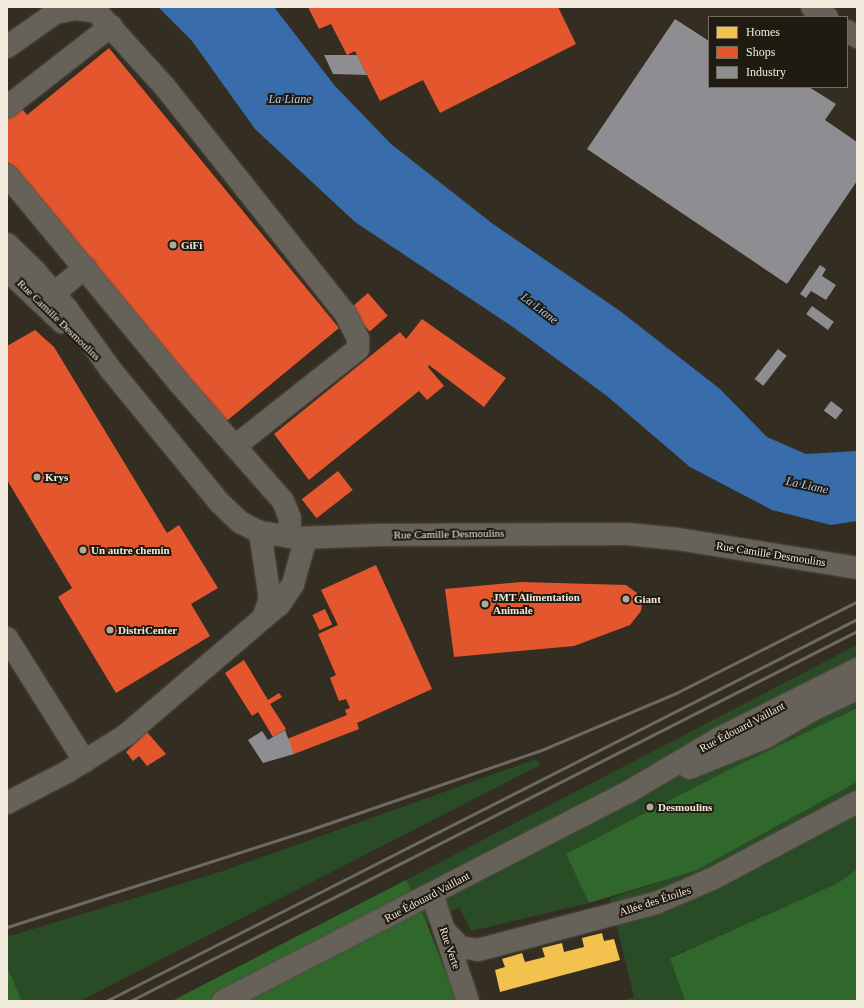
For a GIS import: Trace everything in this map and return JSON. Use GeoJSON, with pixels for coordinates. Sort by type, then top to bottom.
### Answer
{"type":"FeatureCollection","features":[{"type":"Feature","properties":{"kind":"street"},"geometry":{"type":"LineString","coordinates":[[812,7],[826,16]]}},
{"type":"Feature","properties":{"kind":"street"},"geometry":{"type":"LineString","coordinates":[[7,47],[55,13],[76,9],[97,12],[165,87],[345,313],[358,339],[358,349],[235,446]]}},
{"type":"Feature","properties":{"kind":"street"},"geometry":{"type":"LineString","coordinates":[[7,107],[111,26]]}},
{"type":"Feature","properties":{"kind":"street"},"geometry":{"type":"LineString","coordinates":[[848,32],[857,38]]}},
{"type":"Feature","properties":{"kind":"street"},"geometry":{"type":"LineString","coordinates":[[7,175],[283,501],[298,538],[300,567],[289,594],[147,719],[85,762],[7,803]]}},
{"type":"Feature","properties":{"kind":"street","name":"Rue Camille Desmoulins"},"geometry":{"type":"LineString","coordinates":[[7,244],[48,298],[111,370],[228,512],[260,532],[298,538],[392,535],[627,534],[678,539],[857,568]]}},
{"type":"Feature","properties":{"kind":"street"},"geometry":{"type":"LineString","coordinates":[[48,298],[85,268]]}},
{"type":"Feature","properties":{"kind":"street","name":"Rue Camille Desmoulins"},"geometry":{"type":"LineString","coordinates":[[7,270],[48,298]]}},
{"type":"Feature","properties":{"kind":"street"},"geometry":{"type":"LineString","coordinates":[[260,532],[270,599],[263,618]]}},
{"type":"Feature","properties":{"kind":"street"},"geometry":{"type":"LineString","coordinates":[[7,639],[85,762]]}},
{"type":"Feature","properties":{"kind":"street","name":"Rue Édouard Vaillant"},"geometry":{"type":"LineString","coordinates":[[223,1001],[630,791],[718,739],[857,668]]}},
{"type":"Feature","properties":{"kind":"street","name":"Rue Édouard Vaillant"},"geometry":{"type":"LineString","coordinates":[[630,791],[757,741],[812,710],[857,689]]}},
{"type":"Feature","properties":{"kind":"street","name":"Allée des Étoiles"},"geometry":{"type":"LineString","coordinates":[[445,931],[460,947],[478,950],[656,903],[712,879],[857,802]]}},
{"type":"Feature","properties":{"kind":"street","name":"Rue Verte"},"geometry":{"type":"LineString","coordinates":[[432,894],[468,1001]]}},
{"type":"Feature","properties":{"kind":"green space"},"geometry":{"type":"Polygon","coordinates":[[[857,645],[857,708],[732,768],[567,855],[589,903],[471,931],[459,907],[427,924],[406,880],[857,645]]]}},
{"type":"Feature","properties":{"kind":"green space"},"geometry":{"type":"Polygon","coordinates":[[[857,708],[857,782],[695,871],[589,903],[566,854],[732,768],[857,708]]]}},
{"type":"Feature","properties":{"kind":"green space"},"geometry":{"type":"Polygon","coordinates":[[[536,759],[540,765],[80,1001],[22,1001],[7,966],[7,937],[223,871],[536,759]]]}},
{"type":"Feature","properties":{"kind":"green space"},"geometry":{"type":"Polygon","coordinates":[[[857,782],[857,869],[838,883],[671,957],[685,1001],[621,1001],[634,997],[610,898],[695,871],[857,782]]]}},
{"type":"Feature","properties":{"kind":"green space"},"geometry":{"type":"Polygon","coordinates":[[[857,869],[857,1001],[685,1001],[670,958],[838,883],[857,869]]]}},
{"type":"Feature","properties":{"kind":"green space"},"geometry":{"type":"Polygon","coordinates":[[[406,880],[427,924],[457,1001],[172,1001],[406,880]]]}},
{"type":"Feature","properties":{"kind":"green space"},"geometry":{"type":"Polygon","coordinates":[[[7,966],[22,1001],[7,1001],[7,966]]]}},
{"type":"Feature","properties":{"kind":"water","name":"La Liane"},"geometry":{"type":"Polygon","coordinates":[[[158,7],[274,7],[335,86],[391,144],[493,224],[620,311],[720,389],[767,437],[806,454],[857,451],[857,521],[831,525],[772,510],[690,467],[607,396],[513,327],[355,222],[255,129],[192,41],[158,7]]]}},
{"type":"Feature","properties":{"kind":"building: Homes"},"geometry":{"type":"Polygon","coordinates":[[[602,933],[604,941],[614,939],[620,960],[500,992],[495,970],[505,967],[502,959],[522,953],[525,962],[545,957],[542,948],[562,943],[564,952],[584,947],[582,938],[602,933]]]}},
{"type":"Feature","properties":{"kind":"building: Shops"},"geometry":{"type":"Polygon","coordinates":[[[308,7],[558,7],[576,44],[440,113],[423,80],[380,101],[355,51],[347,55],[331,24],[319,29],[308,7]]]}},
{"type":"Feature","properties":{"kind":"building: Shops","name":"GiFi"},"geometry":{"type":"Polygon","coordinates":[[[109,48],[339,328],[223,424],[7,161],[7,113],[18,104],[27,115],[109,48]]]}},
{"type":"Feature","properties":{"kind":"building: Shops"},"geometry":{"type":"Polygon","coordinates":[[[368,293],[388,316],[370,331],[350,309],[368,293]]]}},
{"type":"Feature","properties":{"kind":"building: Shops"},"geometry":{"type":"Polygon","coordinates":[[[422,319],[506,378],[484,407],[429,365],[428,367],[444,386],[427,400],[419,391],[309,480],[274,434],[400,332],[406,339],[422,319]]]}},
{"type":"Feature","properties":{"kind":"building: Shops"},"geometry":{"type":"Polygon","coordinates":[[[35,330],[54,347],[167,533],[179,525],[218,588],[191,604],[210,636],[116,693],[58,597],[72,588],[7,480],[7,346],[35,330]]]}},
{"type":"Feature","properties":{"kind":"building: Shops"},"geometry":{"type":"Polygon","coordinates":[[[338,471],[353,490],[317,518],[302,499],[338,471]]]}},
{"type":"Feature","properties":{"kind":"building: Shops"},"geometry":{"type":"Polygon","coordinates":[[[376,565],[432,689],[357,723],[359,729],[294,754],[287,739],[347,715],[345,710],[350,708],[346,699],[339,701],[330,678],[336,675],[318,634],[338,625],[321,590],[376,565]]]}},
{"type":"Feature","properties":{"kind":"building: Shops"},"geometry":{"type":"Polygon","coordinates":[[[521,582],[626,585],[637,593],[642,604],[641,611],[630,625],[574,646],[454,657],[445,589],[521,582]]]}},
{"type":"Feature","properties":{"kind":"building: Shops"},"geometry":{"type":"Polygon","coordinates":[[[325,609],[332,624],[319,630],[312,615],[325,609]]]}},
{"type":"Feature","properties":{"kind":"building: Shops"},"geometry":{"type":"Polygon","coordinates":[[[244,660],[268,700],[279,693],[282,697],[270,704],[286,729],[273,737],[258,712],[252,716],[225,673],[244,660]]]}},
{"type":"Feature","properties":{"kind":"building: Shops"},"geometry":{"type":"Polygon","coordinates":[[[147,732],[166,754],[147,766],[139,756],[133,761],[126,752],[147,732]]]}},
{"type":"Feature","properties":{"kind":"building: Industry"},"geometry":{"type":"Polygon","coordinates":[[[675,19],[708,40],[708,88],[811,88],[836,104],[825,120],[857,142],[857,181],[787,284],[587,149],[675,19]]]}},
{"type":"Feature","properties":{"kind":"building: Industry"},"geometry":{"type":"Polygon","coordinates":[[[324,55],[357,55],[367,75],[333,74],[324,55]]]}},
{"type":"Feature","properties":{"kind":"building: Industry"},"geometry":{"type":"Polygon","coordinates":[[[820,265],[826,269],[822,276],[836,285],[826,300],[811,291],[806,298],[800,294],[820,265]]]}},
{"type":"Feature","properties":{"kind":"building: Industry"},"geometry":{"type":"Polygon","coordinates":[[[812,306],[834,322],[828,330],[806,314],[812,306]]]}},
{"type":"Feature","properties":{"kind":"building: Industry"},"geometry":{"type":"Polygon","coordinates":[[[778,349],[787,356],[763,386],[755,379],[778,349]]]}},
{"type":"Feature","properties":{"kind":"building: Industry"},"geometry":{"type":"Polygon","coordinates":[[[831,401],[843,410],[836,420],[824,411],[831,401]]]}},
{"type":"Feature","properties":{"kind":"building: Industry"},"geometry":{"type":"Polygon","coordinates":[[[285,730],[294,754],[263,763],[248,740],[262,731],[268,740],[285,730]]]}},
{"type":"Feature","properties":{"kind":"railway"},"geometry":{"type":"LineString","coordinates":[[7,927],[309,830],[539,751],[676,693],[856,602]]}},
{"type":"Feature","properties":{"kind":"railway"},"geometry":{"type":"LineString","coordinates":[[106,1001],[857,619]]}},
{"type":"Feature","properties":{"kind":"railway"},"geometry":{"type":"LineString","coordinates":[[130,1001],[857,631]]}},
{"type":"Feature","properties":{"kind":"place","name":"GiFi"},"geometry":{"type":"Point","coordinates":[173,245]}},
{"type":"Feature","properties":{"kind":"place","name":"Krys"},"geometry":{"type":"Point","coordinates":[37,477]}},
{"type":"Feature","properties":{"kind":"place","name":"Un autre chemin"},"geometry":{"type":"Point","coordinates":[83,550]}},
{"type":"Feature","properties":{"kind":"place","name":"Giant"},"geometry":{"type":"Point","coordinates":[626,599]}},
{"type":"Feature","properties":{"kind":"place","name":"JMT Alimentation Animale"},"geometry":{"type":"Point","coordinates":[485,604]}},
{"type":"Feature","properties":{"kind":"place","name":"DistriCenter"},"geometry":{"type":"Point","coordinates":[110,630]}},
{"type":"Feature","properties":{"kind":"place","name":"Desmoulins"},"geometry":{"type":"Point","coordinates":[650,807]}}]}
